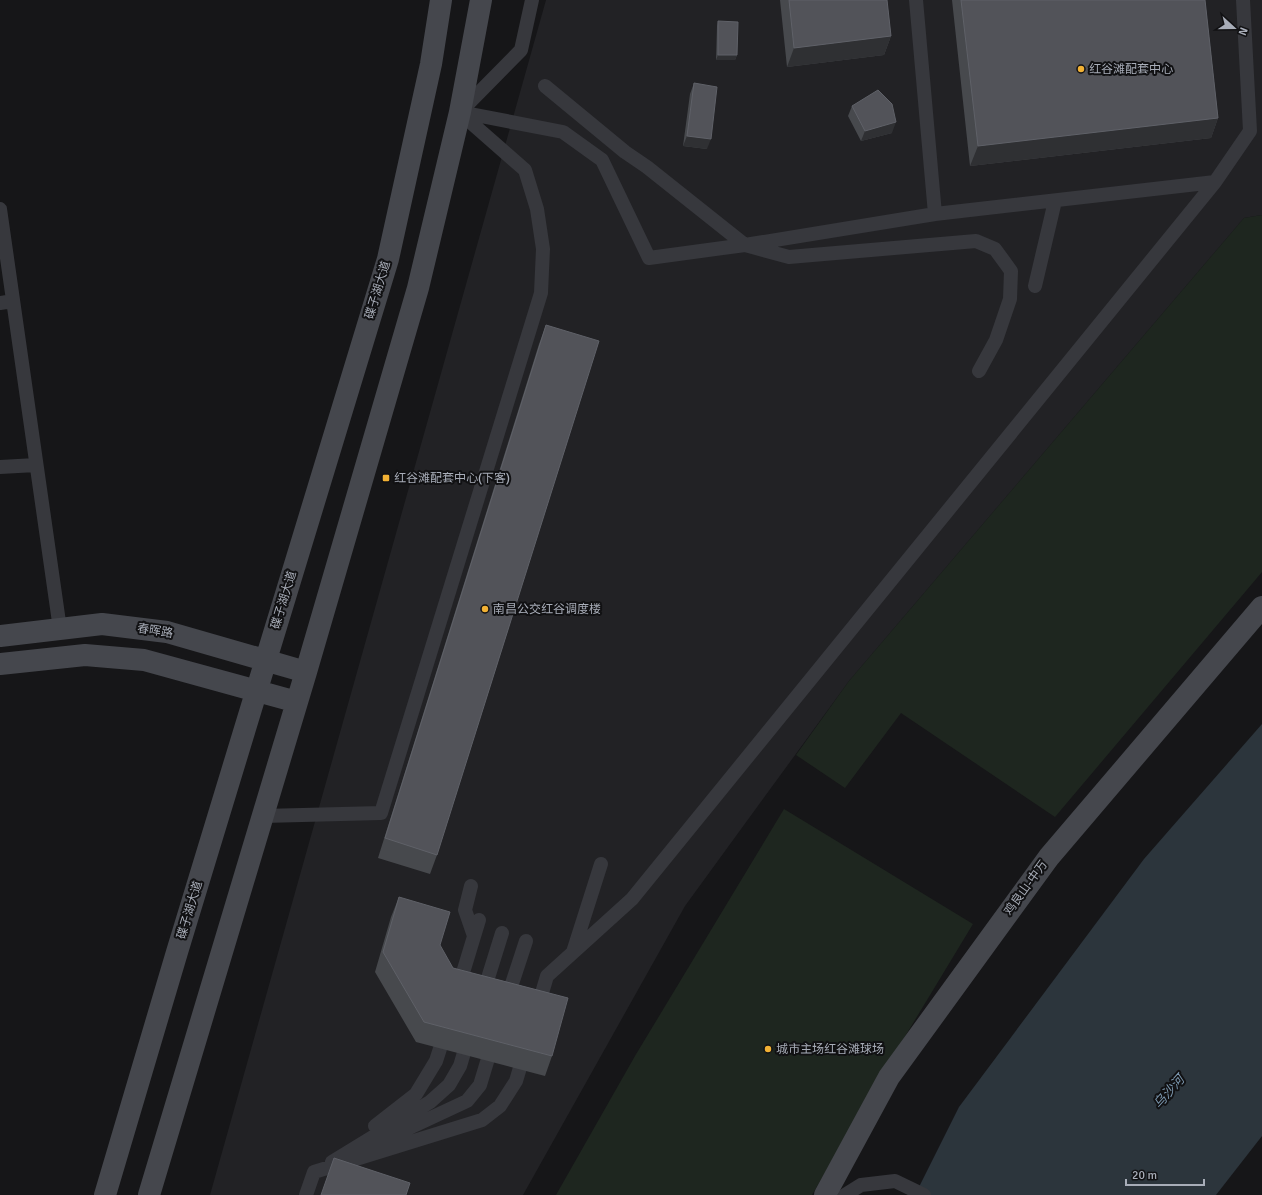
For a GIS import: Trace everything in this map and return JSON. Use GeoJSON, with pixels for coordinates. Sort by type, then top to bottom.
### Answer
{"type":"FeatureCollection","features":[{"type":"Feature","properties":{"kind":"main road","name":"碟子湖大道"},"geometry":{"type":"LineString","coordinates":[[105,1195],[388,259],[431,64],[441,0]]}},
{"type":"Feature","properties":{"kind":"main road"},"geometry":{"type":"LineString","coordinates":[[149,1195],[306,672],[418,288],[460,112],[481,0]]}},
{"type":"Feature","properties":{"kind":"main road","name":"鸡良山-中万"},"geometry":{"type":"LineString","coordinates":[[826,1195],[889,1076],[1049,857],[1262,606]]}},
{"type":"Feature","properties":{"kind":"main road","name":"春晖路"},"geometry":{"type":"LineString","coordinates":[[0,636],[102,624],[167,632],[306,672]]}},
{"type":"Feature","properties":{"kind":"main road"},"geometry":{"type":"LineString","coordinates":[[0,664],[84,655],[144,660],[296,702]]}},
{"type":"Feature","properties":{"kind":"lane"},"geometry":{"type":"LineString","coordinates":[[460,112],[521,50],[532,0]]}},
{"type":"Feature","properties":{"kind":"lane"},"geometry":{"type":"LineString","coordinates":[[916,0],[935,214]]}},
{"type":"Feature","properties":{"kind":"lane"},"geometry":{"type":"LineString","coordinates":[[534,1021],[547,976],[632,899],[1215,182],[1250,131],[1243,0]]}},
{"type":"Feature","properties":{"kind":"lane"},"geometry":{"type":"LineString","coordinates":[[545,86],[625,152],[647,167],[745,245],[789,257],[976,241],[995,249],[1011,271],[1010,300],[996,340],[979,371]]}},
{"type":"Feature","properties":{"kind":"lane"},"geometry":{"type":"LineString","coordinates":[[460,112],[563,132],[602,160],[649,258],[745,245],[935,214],[1215,182]]}},
{"type":"Feature","properties":{"kind":"lane"},"geometry":{"type":"LineString","coordinates":[[263,816],[381,813],[541,293],[543,249],[537,209],[525,170],[460,112]]}},
{"type":"Feature","properties":{"kind":"lane"},"geometry":{"type":"LineString","coordinates":[[1035,286],[1055,200]]}},
{"type":"Feature","properties":{"kind":"lane"},"geometry":{"type":"LineString","coordinates":[[0,210],[7,302],[36,465],[60,629]]}},
{"type":"Feature","properties":{"kind":"lane"},"geometry":{"type":"LineString","coordinates":[[0,467],[36,465]]}},
{"type":"Feature","properties":{"kind":"lane"},"geometry":{"type":"LineString","coordinates":[[573,953],[601,864]]}},
{"type":"Feature","properties":{"kind":"lane"},"geometry":{"type":"LineString","coordinates":[[470,886],[465,910],[474,936]]}},
{"type":"Feature","properties":{"kind":"lane"},"geometry":{"type":"LineString","coordinates":[[454,1003],[479,920]]}},
{"type":"Feature","properties":{"kind":"lane"},"geometry":{"type":"LineString","coordinates":[[478,1007],[502,933]]}},
{"type":"Feature","properties":{"kind":"lane"},"geometry":{"type":"LineString","coordinates":[[502,1017],[526,941]]}},
{"type":"Feature","properties":{"kind":"lane"},"geometry":{"type":"LineString","coordinates":[[306,1195],[314,1172],[416,1094],[436,1062],[450,1017]]}},
{"type":"Feature","properties":{"kind":"lane"},"geometry":{"type":"LineString","coordinates":[[314,1172],[430,1102],[449,1085],[460,1066],[474,1021]]}},
{"type":"Feature","properties":{"kind":"lane"},"geometry":{"type":"LineString","coordinates":[[314,1172],[467,1101],[480,1085],[497,1032]]}},
{"type":"Feature","properties":{"kind":"lane"},"geometry":{"type":"LineString","coordinates":[[314,1172],[482,1120],[500,1106],[516,1081],[529,1036]]}},
{"type":"Feature","properties":{"kind":"lane"},"geometry":{"type":"LineString","coordinates":[[845,1195],[861,1185],[895,1181],[924,1195]]}},
{"type":"Feature","properties":{"kind":"shaded area","name":"红谷滩配套中心"},"geometry":{"type":"Polygon","coordinates":[[[546,0],[1262,0],[1262,215],[1244,218],[849,681],[685,906],[523,1195],[210,1195],[546,0]]]}},
{"type":"Feature","properties":{"kind":"shaded area"},"geometry":{"type":"Polygon","coordinates":[[[1262,215],[1262,572],[1055,817],[901,713],[845,788],[796,755],[849,681],[1244,218],[1262,215]]]}},
{"type":"Feature","properties":{"kind":"shaded area"},"geometry":{"type":"Polygon","coordinates":[[[784,809],[973,924],[812,1195],[556,1195],[635,1056],[784,809]]]}},
{"type":"Feature","properties":{"kind":"water","name":"乌沙河"},"geometry":{"type":"Polygon","coordinates":[[[1262,724],[1262,1136],[1216,1195],[915,1195],[959,1107],[1144,859],[1262,724]]]}},
{"type":"Feature","properties":{"kind":"building"},"geometry":{"type":"Polygon","coordinates":[[[789,0],[887,0],[891,36],[794,48],[789,0]]]}},
{"type":"Feature","properties":{"kind":"building","name":"红谷滩配套中心"},"geometry":{"type":"Polygon","coordinates":[[[961,0],[1205,0],[1218,118],[978,146],[961,0]]]}},
{"type":"Feature","properties":{"kind":"building"},"geometry":{"type":"Polygon","coordinates":[[[718,21],[738,22],[737,55],[718,55],[718,21]]]}},
{"type":"Feature","properties":{"kind":"building"},"geometry":{"type":"Polygon","coordinates":[[[694,83],[717,87],[711,139],[687,136],[694,83]]]}},
{"type":"Feature","properties":{"kind":"building"},"geometry":{"type":"Polygon","coordinates":[[[878,90],[892,104],[896,122],[865,131],[852,106],[878,90]]]}},
{"type":"Feature","properties":{"kind":"building","name":"南昌公交红谷调度楼"},"geometry":{"type":"Polygon","coordinates":[[[546,325],[599,341],[437,855],[385,838],[546,325]]]}},
{"type":"Feature","properties":{"kind":"building"},"geometry":{"type":"Polygon","coordinates":[[[399,897],[450,912],[440,945],[453,968],[568,998],[552,1056],[424,1022],[383,952],[399,897]]]}},
{"type":"Feature","properties":{"kind":"building"},"geometry":{"type":"Polygon","coordinates":[[[334,1158],[410,1183],[406,1195],[321,1195],[334,1158]]]}},
{"type":"Feature","properties":{"kind":"place","name":"红谷滩配套中心"},"geometry":{"type":"Point","coordinates":[1081,69]}},
{"type":"Feature","properties":{"kind":"place","name":"红谷滩配套中心(下客)"},"geometry":{"type":"Point","coordinates":[386,478]}},
{"type":"Feature","properties":{"kind":"place","name":"南昌公交红谷调度楼"},"geometry":{"type":"Point","coordinates":[485,609]}},
{"type":"Feature","properties":{"kind":"place","name":"城市主场红谷滩球场"},"geometry":{"type":"Point","coordinates":[768,1049]}}]}
